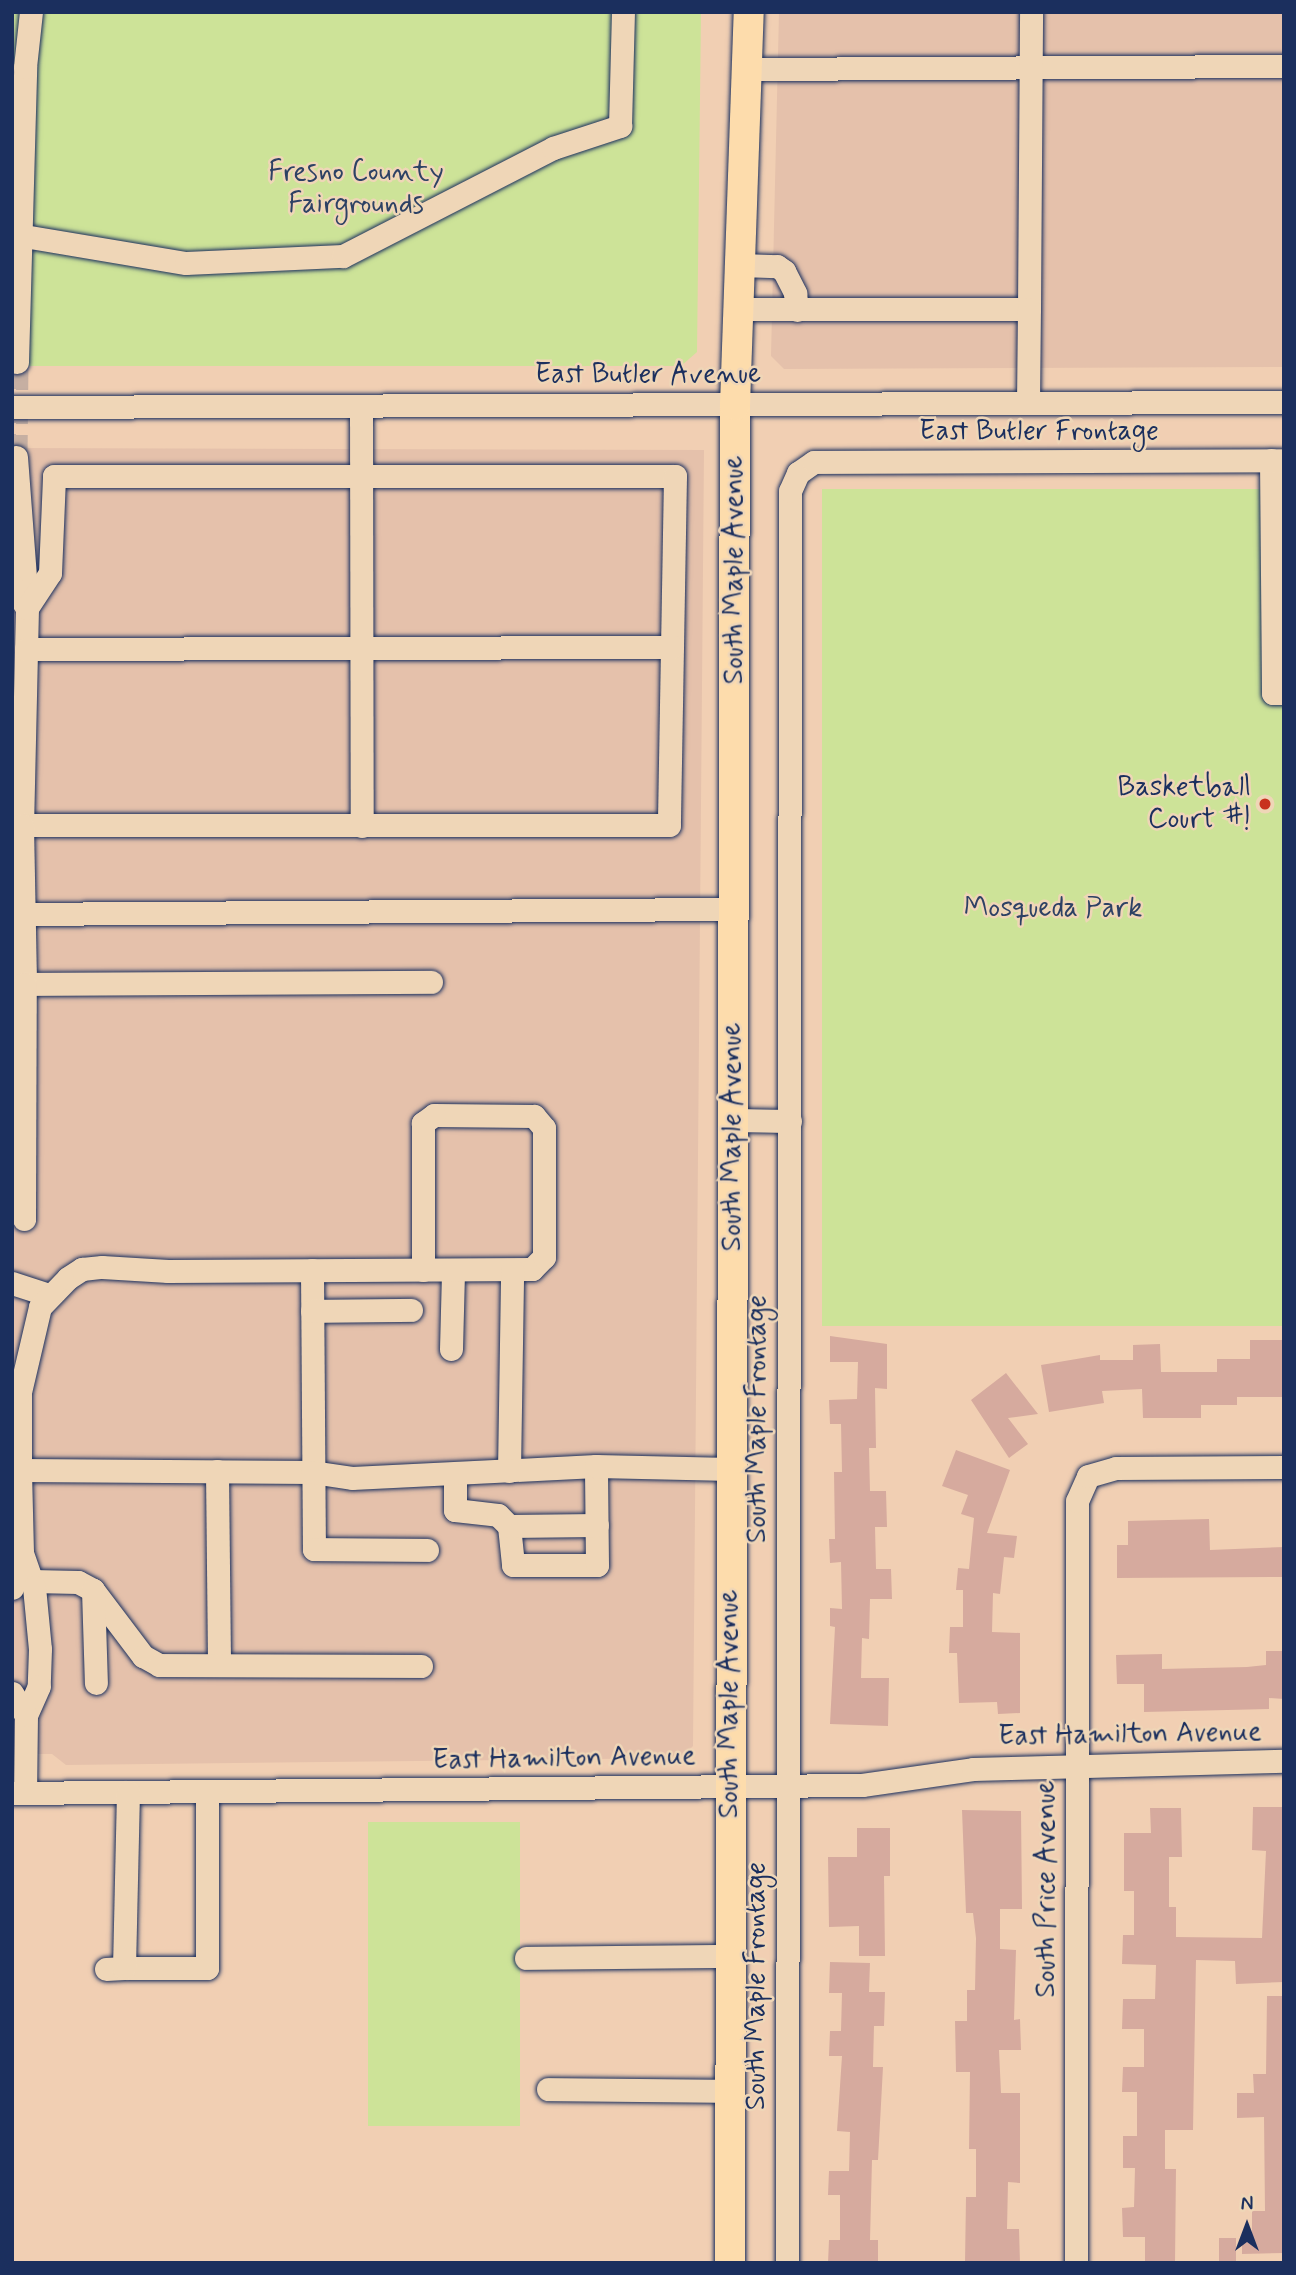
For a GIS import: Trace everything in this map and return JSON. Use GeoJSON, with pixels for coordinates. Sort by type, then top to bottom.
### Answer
{"type":"FeatureCollection","features":[{"type":"Feature","properties":{"kind":"main road","name":"South Maple Avenue"},"geometry":{"type":"LineString","coordinates":[[730,2263],[735,405],[749,12]]}},
{"type":"Feature","properties":{"kind":"street"},"geometry":{"type":"LineString","coordinates":[[17,362],[16,235],[25,67],[31,12]]}},
{"type":"Feature","properties":{"kind":"street"},"geometry":{"type":"LineString","coordinates":[[16,235],[186,263],[343,256],[553,148],[620,126],[623,12]]}},
{"type":"Feature","properties":{"kind":"street"},"geometry":{"type":"LineString","coordinates":[[1028,403],[1031,12]]}},
{"type":"Feature","properties":{"kind":"street"},"geometry":{"type":"LineString","coordinates":[[748,69],[1284,66]]}},
{"type":"Feature","properties":{"kind":"street"},"geometry":{"type":"LineString","coordinates":[[740,265],[777,266],[784,271],[795,293],[797,310]]}},
{"type":"Feature","properties":{"kind":"street"},"geometry":{"type":"LineString","coordinates":[[739,309],[1029,309]]}},
{"type":"Feature","properties":{"kind":"street","name":"East Butler Avenue"},"geometry":{"type":"LineString","coordinates":[[12,407],[1284,402]]}},
{"type":"Feature","properties":{"kind":"street"},"geometry":{"type":"LineString","coordinates":[[361,406],[362,826]]}},
{"type":"Feature","properties":{"kind":"street"},"geometry":{"type":"LineString","coordinates":[[16,457],[27,608],[17,825],[18,914],[25,984],[24,1219]]}},
{"type":"Feature","properties":{"kind":"street"},"geometry":{"type":"LineString","coordinates":[[1277,460],[1278,626],[1273,693],[1284,693]]}},
{"type":"Feature","properties":{"kind":"street","name":"East Butler Frontage"},"geometry":{"type":"LineString","coordinates":[[798,473],[814,462],[1277,460]]}},
{"type":"Feature","properties":{"kind":"street"},"geometry":{"type":"LineString","coordinates":[[17,825],[670,825],[675,476],[361,473],[54,476],[50,573],[27,608]]}},
{"type":"Feature","properties":{"kind":"street","name":"South Maple Frontage"},"geometry":{"type":"LineString","coordinates":[[787,2263],[790,491],[798,473]]}},
{"type":"Feature","properties":{"kind":"street"},"geometry":{"type":"LineString","coordinates":[[12,584],[27,608]]}},
{"type":"Feature","properties":{"kind":"street"},"geometry":{"type":"LineString","coordinates":[[26,649],[672,647]]}},
{"type":"Feature","properties":{"kind":"street"},"geometry":{"type":"LineString","coordinates":[[18,914],[733,908]]}},
{"type":"Feature","properties":{"kind":"street"},"geometry":{"type":"LineString","coordinates":[[25,984],[431,982]]}},
{"type":"Feature","properties":{"kind":"street"},"geometry":{"type":"LineString","coordinates":[[19,1793],[26,1715],[39,1686],[39,1622],[22,1585],[16,1470],[16,1389],[40,1307],[49,1295],[82,1269],[102,1267],[312,1270],[532,1269],[544,1257],[544,1128],[534,1116],[434,1115],[424,1123],[424,1269]]}},
{"type":"Feature","properties":{"kind":"street"},"geometry":{"type":"LineString","coordinates":[[733,1119],[790,1121]]}},
{"type":"Feature","properties":{"kind":"street"},"geometry":{"type":"LineString","coordinates":[[451,1349],[453,1269]]}},
{"type":"Feature","properties":{"kind":"street"},"geometry":{"type":"LineString","coordinates":[[509,1471],[512,1269]]}},
{"type":"Feature","properties":{"kind":"street"},"geometry":{"type":"LineString","coordinates":[[312,1270],[314,1549],[427,1550]]}},
{"type":"Feature","properties":{"kind":"street"},"geometry":{"type":"LineString","coordinates":[[12,1283],[49,1295]]}},
{"type":"Feature","properties":{"kind":"street"},"geometry":{"type":"LineString","coordinates":[[312,1311],[411,1310]]}},
{"type":"Feature","properties":{"kind":"street"},"geometry":{"type":"LineString","coordinates":[[455,1474],[455,1510],[498,1515],[509,1526],[513,1565],[597,1565],[596,1466]]}},
{"type":"Feature","properties":{"kind":"street"},"geometry":{"type":"LineString","coordinates":[[16,1470],[312,1472],[352,1478],[596,1466],[731,1469]]}},
{"type":"Feature","properties":{"kind":"street","name":"South Price Avenue"},"geometry":{"type":"LineString","coordinates":[[1076,2263],[1077,1501],[1088,1476],[1116,1468],[1284,1467]]}},
{"type":"Feature","properties":{"kind":"street"},"geometry":{"type":"LineString","coordinates":[[217,1471],[219,1663]]}},
{"type":"Feature","properties":{"kind":"street"},"geometry":{"type":"LineString","coordinates":[[509,1526],[597,1525]]}},
{"type":"Feature","properties":{"kind":"street"},"geometry":{"type":"LineString","coordinates":[[22,1585],[78,1582],[93,1590],[149,1663],[421,1666]]}},
{"type":"Feature","properties":{"kind":"street"},"geometry":{"type":"LineString","coordinates":[[93,1590],[96,1683]]}},
{"type":"Feature","properties":{"kind":"street"},"geometry":{"type":"LineString","coordinates":[[12,1693],[26,1715]]}},
{"type":"Feature","properties":{"kind":"street","name":"East Hamilton Avenue"},"geometry":{"type":"LineString","coordinates":[[19,1793],[862,1786],[973,1769],[1284,1761]]}},
{"type":"Feature","properties":{"kind":"street"},"geometry":{"type":"LineString","coordinates":[[128,1792],[115,1969],[207,1968],[207,1792]]}},
{"type":"Feature","properties":{"kind":"street"},"geometry":{"type":"LineString","coordinates":[[526,1958],[730,1956]]}},
{"type":"Feature","properties":{"kind":"street"},"geometry":{"type":"LineString","coordinates":[[548,2089],[730,2091]]}},
{"type":"Feature","properties":{"kind":"shaded area"},"geometry":{"type":"Polygon","coordinates":[[[779,12],[1284,12],[1284,367],[784,369],[771,356],[779,12]]]}},
{"type":"Feature","properties":{"kind":"shaded area"},"geometry":{"type":"Polygon","coordinates":[[[12,448],[704,450],[693,1746],[681,1758],[66,1765],[52,1754],[12,1754],[12,448]]]}},
{"type":"Feature","properties":{"kind":"green space","name":"Fresno County Fairgrounds"},"geometry":{"type":"Polygon","coordinates":[[[12,12],[701,12],[697,352],[681,366],[12,366],[12,12]]]}},
{"type":"Feature","properties":{"kind":"green space","name":"Mosqueda Park"},"geometry":{"type":"Polygon","coordinates":[[[822,489],[1284,489],[1284,1326],[822,1326],[822,489]]]}},
{"type":"Feature","properties":{"kind":"green space"},"geometry":{"type":"Polygon","coordinates":[[[368,1822],[520,1822],[520,2126],[368,2126],[368,1822]]]}},
{"type":"Feature","properties":{"kind":"building"},"geometry":{"type":"Polygon","coordinates":[[[830,1336],[887,1344],[887,1389],[875,1388],[876,1448],[869,1448],[870,1491],[886,1491],[887,1527],[875,1527],[876,1569],[891,1569],[892,1599],[870,1599],[869,1639],[862,1638],[861,1678],[889,1678],[888,1726],[830,1724],[835,1627],[830,1626],[830,1608],[842,1609],[841,1562],[830,1563],[829,1539],[835,1539],[834,1472],[842,1472],[841,1424],[830,1424],[829,1400],[857,1399],[858,1362],[830,1362],[830,1336]]]}},
{"type":"Feature","properties":{"kind":"building"},"geometry":{"type":"Polygon","coordinates":[[[1250,1340],[1284,1340],[1284,1397],[1237,1397],[1237,1405],[1201,1405],[1201,1418],[1143,1418],[1142,1389],[1102,1391],[1104,1403],[1049,1412],[1041,1365],[1100,1355],[1100,1360],[1133,1360],[1133,1345],[1160,1344],[1161,1372],[1217,1372],[1217,1359],[1250,1359],[1250,1340]]]}},
{"type":"Feature","properties":{"kind":"building"},"geometry":{"type":"Polygon","coordinates":[[[1006,1373],[1038,1414],[1008,1418],[1028,1444],[1009,1458],[971,1400],[1006,1373]]]}},
{"type":"Feature","properties":{"kind":"building"},"geometry":{"type":"Polygon","coordinates":[[[956,1450],[1010,1470],[987,1533],[1017,1536],[1014,1558],[1004,1557],[1000,1594],[993,1593],[992,1632],[1020,1633],[1020,1713],[998,1714],[997,1702],[959,1703],[957,1653],[949,1653],[950,1627],[963,1627],[963,1590],[956,1590],[958,1568],[969,1569],[974,1518],[961,1514],[968,1495],[942,1486],[956,1450]]]}},
{"type":"Feature","properties":{"kind":"building"},"geometry":{"type":"Polygon","coordinates":[[[1209,1519],[1210,1550],[1284,1547],[1284,1577],[1117,1578],[1117,1545],[1128,1545],[1128,1521],[1209,1519]]]}},
{"type":"Feature","properties":{"kind":"building"},"geometry":{"type":"Polygon","coordinates":[[[1266,1651],[1284,1651],[1284,1699],[1269,1698],[1269,1709],[1144,1712],[1144,1684],[1117,1684],[1116,1655],[1162,1654],[1162,1669],[1247,1667],[1266,1665],[1266,1651]]]}},
{"type":"Feature","properties":{"kind":"building"},"geometry":{"type":"Polygon","coordinates":[[[1253,1807],[1284,1807],[1284,1982],[1236,1984],[1235,1961],[1196,1960],[1193,2130],[1165,2130],[1165,2169],[1176,2169],[1175,2263],[1145,2263],[1145,2237],[1123,2237],[1122,2208],[1134,2207],[1135,2168],[1123,2168],[1123,2136],[1137,2136],[1137,2092],[1122,2092],[1123,2067],[1144,2067],[1144,2029],[1122,2029],[1123,1999],[1155,1999],[1156,1965],[1122,1964],[1123,1935],[1134,1935],[1134,1891],[1124,1891],[1124,1833],[1151,1833],[1150,1808],[1181,1808],[1182,1857],[1169,1857],[1169,1907],[1176,1907],[1176,1937],[1262,1938],[1266,1851],[1252,1850],[1253,1807]]]}},
{"type":"Feature","properties":{"kind":"building"},"geometry":{"type":"Polygon","coordinates":[[[962,1810],[1021,1811],[1022,1909],[1000,1909],[1000,1949],[1016,1950],[1014,2020],[1020,2019],[1021,2050],[999,2050],[1001,2093],[1020,2093],[1020,2183],[1008,2182],[1007,2229],[1019,2229],[1020,2263],[965,2263],[966,2197],[976,2197],[976,2149],[969,2149],[970,2072],[956,2072],[955,2021],[967,2021],[967,1990],[975,1990],[976,1938],[973,1913],[966,1913],[962,1810]]]}},
{"type":"Feature","properties":{"kind":"building"},"geometry":{"type":"Polygon","coordinates":[[[857,1828],[890,1828],[890,1876],[884,1876],[885,1956],[859,1956],[859,1926],[829,1927],[828,1857],[857,1857],[857,1828]]]}},
{"type":"Feature","properties":{"kind":"building"},"geometry":{"type":"Polygon","coordinates":[[[830,1962],[870,1963],[869,1992],[885,1992],[884,2026],[874,2026],[873,2067],[883,2067],[878,2160],[872,2160],[870,2240],[878,2240],[878,2263],[828,2263],[829,2240],[840,2240],[840,2195],[828,2195],[829,2171],[849,2171],[850,2132],[837,2131],[842,2056],[829,2056],[830,2031],[841,2031],[842,1993],[829,1993],[830,1962]]]}},
{"type":"Feature","properties":{"kind":"building"},"geometry":{"type":"Polygon","coordinates":[[[1267,1996],[1284,1996],[1284,2253],[1242,2254],[1242,2235],[1252,2234],[1252,2211],[1265,2211],[1264,2117],[1237,2118],[1237,2093],[1254,2093],[1253,2074],[1266,2074],[1267,1996]]]}},
{"type":"Feature","properties":{"kind":"building"},"geometry":{"type":"Polygon","coordinates":[[[1219,2238],[1236,2238],[1236,2263],[1219,2263],[1219,2238]]]}},
{"type":"Feature","properties":{"kind":"tunnel"},"geometry":{"type":"LineString","coordinates":[[16,457],[17,362]]}},
{"type":"Feature","properties":{"kind":"place","name":"Basketball Court #!"},"geometry":{"type":"Point","coordinates":[1265,804]}}]}
